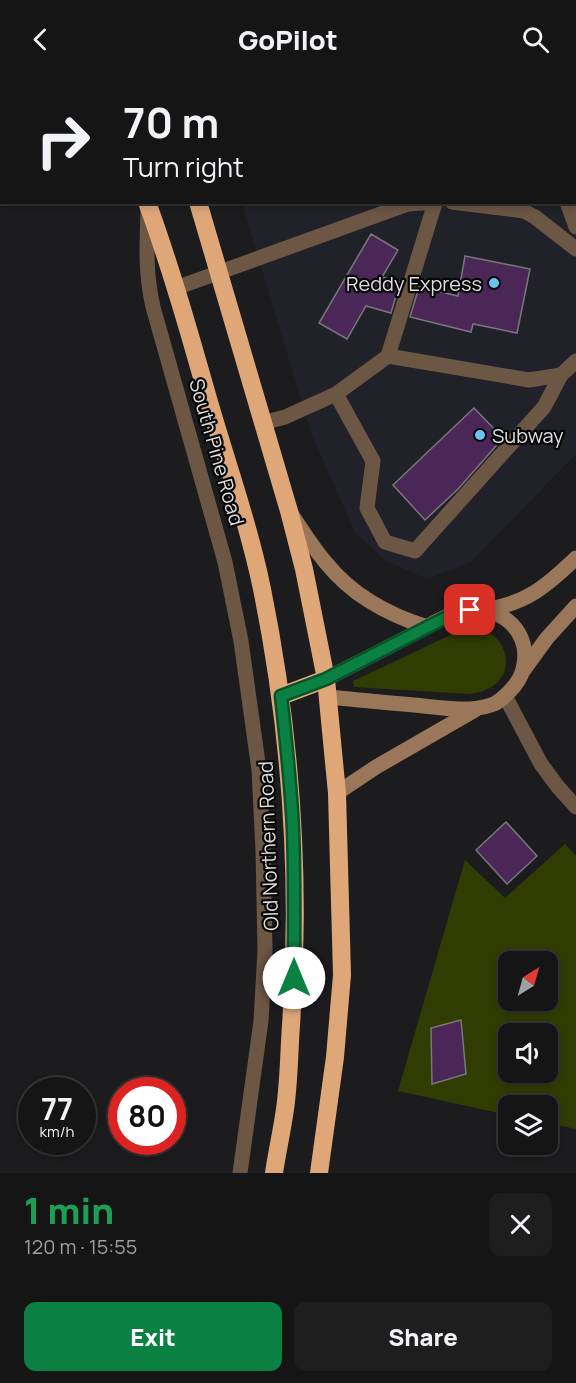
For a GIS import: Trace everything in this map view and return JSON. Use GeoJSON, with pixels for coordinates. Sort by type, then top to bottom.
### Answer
{"type":"FeatureCollection","features":[{"type":"Feature","properties":{"kind":"highway","name":"South Pine Road"},"geometry":{"type":"LineString","coordinates":[[148,204],[176,288],[244,518],[261,586],[281,696]]}},
{"type":"Feature","properties":{"kind":"highway"},"geometry":{"type":"LineString","coordinates":[[199,204],[289,511],[304,569],[327,688],[337,793],[342,975],[336,1058],[319,1173]]}},
{"type":"Feature","properties":{"kind":"highway"},"geometry":{"type":"LineString","coordinates":[[281,696],[327,688]]}},
{"type":"Feature","properties":{"kind":"highway","name":"Old Northern Road"},"geometry":{"type":"LineString","coordinates":[[274,1173],[285,1107],[294,978],[293,829],[281,696]]}},
{"type":"Feature","properties":{"kind":"street","name":"South Pine Road"},"geometry":{"type":"LineString","coordinates":[[148,204],[146,264],[148,286],[225,562],[241,641],[251,709]]}},
{"type":"Feature","properties":{"kind":"street"},"geometry":{"type":"LineString","coordinates":[[176,288],[408,204]]}},
{"type":"Feature","properties":{"kind":"street"},"geometry":{"type":"LineString","coordinates":[[263,423],[285,417],[336,394],[388,356],[434,204]]}},
{"type":"Feature","properties":{"kind":"street"},"geometry":{"type":"LineString","coordinates":[[482,204],[526,207],[535,217],[576,249]]}},
{"type":"Feature","properties":{"kind":"street"},"geometry":{"type":"LineString","coordinates":[[568,204],[576,227]]}},
{"type":"Feature","properties":{"kind":"street"},"geometry":{"type":"LineString","coordinates":[[388,356],[529,380],[561,375]]}},
{"type":"Feature","properties":{"kind":"street"},"geometry":{"type":"LineString","coordinates":[[336,394],[373,460],[367,508],[385,542],[415,551],[544,407],[561,375],[576,361]]}},
{"type":"Feature","properties":{"kind":"street"},"geometry":{"type":"LineString","coordinates":[[289,511],[327,565],[349,586],[388,612],[427,627]]}},
{"type":"Feature","properties":{"kind":"street"},"geometry":{"type":"LineString","coordinates":[[327,688],[427,627],[451,615],[470,610],[495,608],[527,598],[549,583],[576,558]]}},
{"type":"Feature","properties":{"kind":"street"},"geometry":{"type":"LineString","coordinates":[[337,793],[375,766],[477,709],[496,704],[518,681],[548,638],[576,606]]}},
{"type":"Feature","properties":{"kind":"street"},"geometry":{"type":"LineString","coordinates":[[470,610],[496,613],[515,627],[523,644],[523,671]]}},
{"type":"Feature","properties":{"kind":"street"},"geometry":{"type":"LineString","coordinates":[[327,688],[443,708],[477,709]]}},
{"type":"Feature","properties":{"kind":"street"},"geometry":{"type":"LineString","coordinates":[[505,696],[542,764],[576,807]]}},
{"type":"Feature","properties":{"kind":"street","name":"Old Northern Road"},"geometry":{"type":"LineString","coordinates":[[240,1173],[261,1021],[264,951],[259,770],[251,709]]}},
{"type":"Feature","properties":{"kind":"shaded area"},"geometry":{"type":"Polygon","coordinates":[[[242,204],[576,204],[576,454],[471,562],[427,579],[386,561],[355,533],[311,433],[242,204]]]}},
{"type":"Feature","properties":{"kind":"green space"},"geometry":{"type":"Polygon","coordinates":[[[474,627],[493,635],[500,642],[504,651],[505,669],[501,678],[488,689],[470,694],[354,687],[353,681],[463,629],[474,627]]]}},
{"type":"Feature","properties":{"kind":"green space"},"geometry":{"type":"Polygon","coordinates":[[[565,844],[576,856],[576,1129],[558,1125],[558,1095],[498,1095],[498,1113],[398,1091],[465,860],[505,898],[565,844]]]}},
{"type":"Feature","properties":{"kind":"building"},"geometry":{"type":"Polygon","coordinates":[[[371,234],[398,250],[382,277],[400,282],[391,313],[366,306],[347,339],[319,323],[371,234]]]}},
{"type":"Feature","properties":{"kind":"building","name":"Reddy Express"},"geometry":{"type":"Polygon","coordinates":[[[465,256],[530,269],[517,333],[473,324],[471,332],[410,317],[419,287],[458,296],[465,256]]]}},
{"type":"Feature","properties":{"kind":"building"},"geometry":{"type":"Polygon","coordinates":[[[474,408],[503,438],[458,489],[425,520],[393,485],[474,408]]]}},
{"type":"Feature","properties":{"kind":"building"},"geometry":{"type":"Polygon","coordinates":[[[506,822],[537,856],[507,884],[476,850],[506,822]]]}},
{"type":"Feature","properties":{"kind":"building"},"geometry":{"type":"Polygon","coordinates":[[[461,1020],[466,1074],[432,1084],[431,1028],[461,1020]]]}},
{"type":"Feature","properties":{"kind":"place","name":"Reddy Express"},"geometry":{"type":"Point","coordinates":[494,283]}},
{"type":"Feature","properties":{"kind":"place","name":"Subway"},"geometry":{"type":"Point","coordinates":[480,435]}},
{"type":"Feature","properties":{"kind":"route"},"geometry":{"type":"LineString","coordinates":[[294,978],[293,829],[281,696],[326,679],[445,618],[470,610]]}}]}
